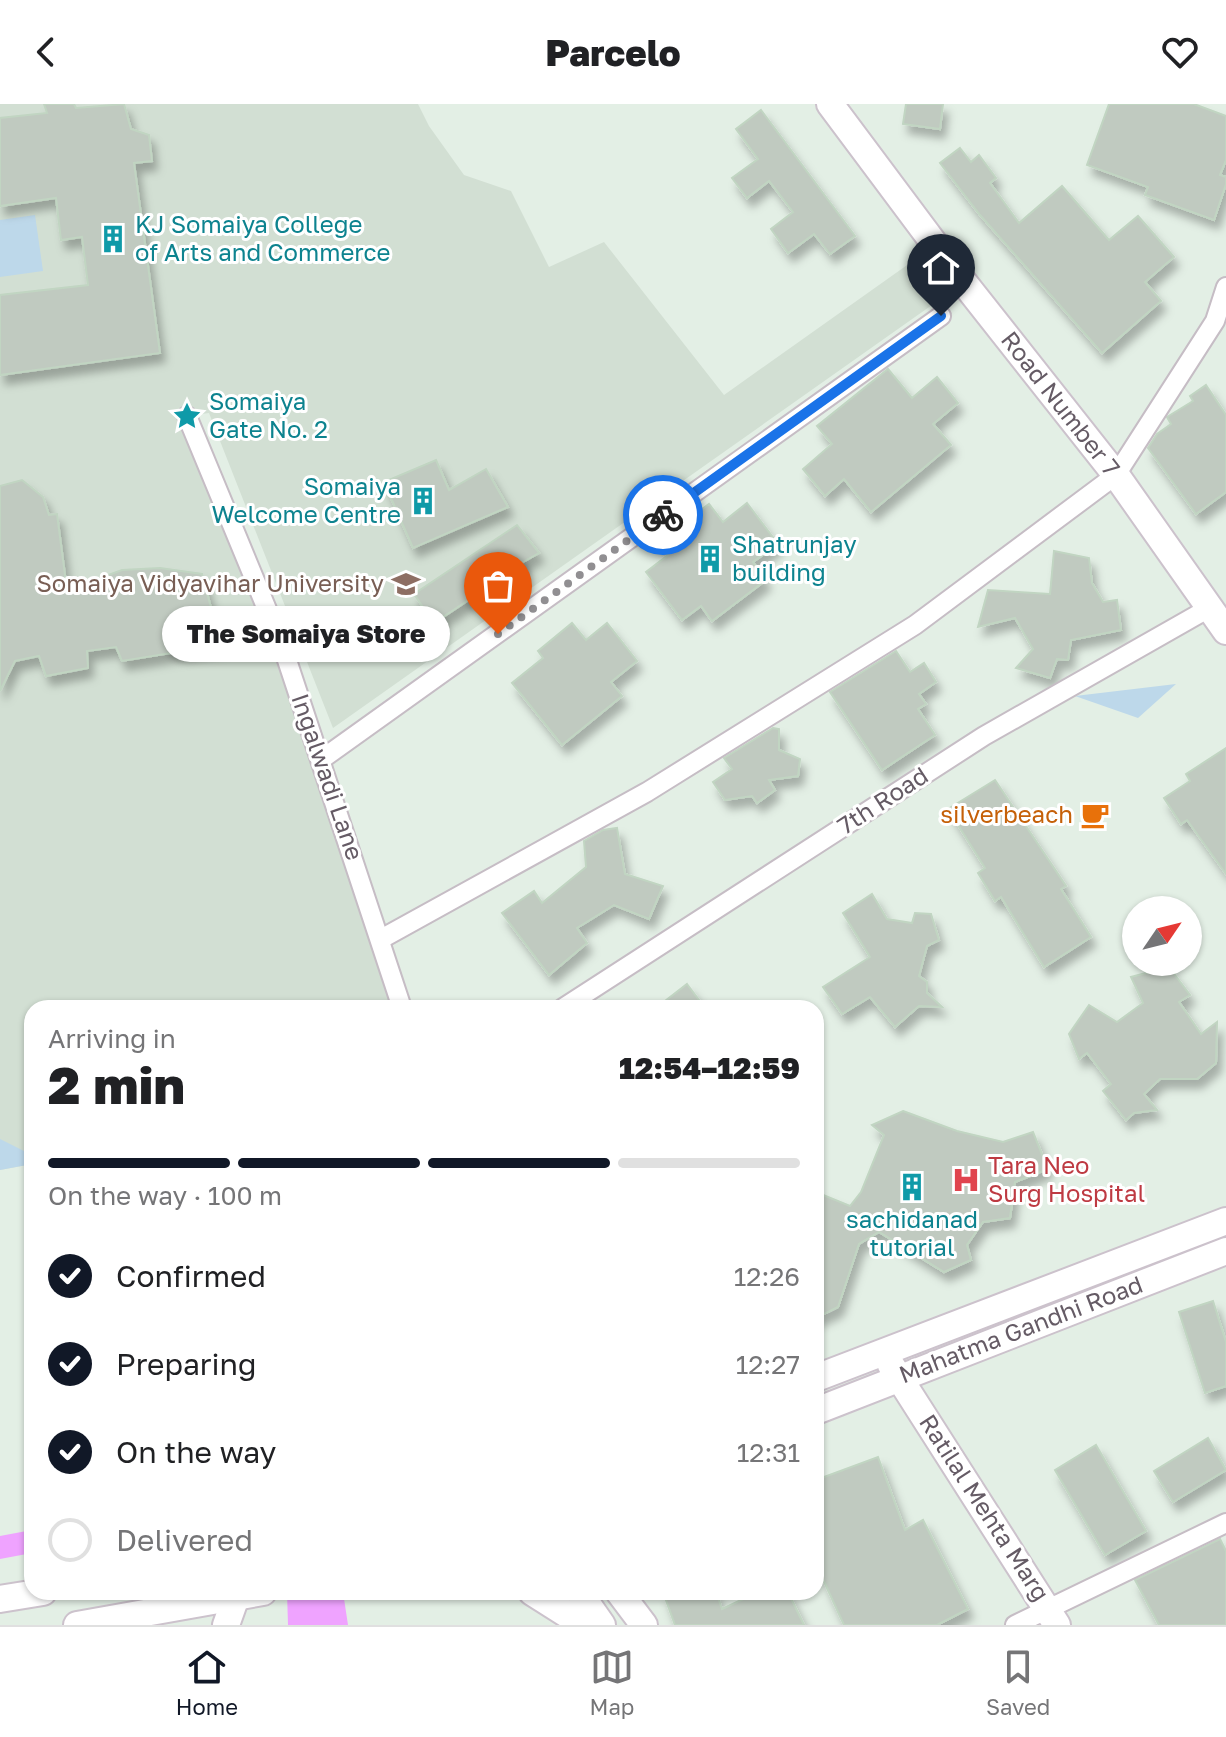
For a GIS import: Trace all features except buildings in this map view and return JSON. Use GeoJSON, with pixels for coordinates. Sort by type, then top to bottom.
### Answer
{"type":"FeatureCollection","features":[{"type":"Feature","properties":{"kind":"street","name":"Road Number 7"},"geometry":{"type":"LineString","coordinates":[[830,104],[954,270],[1116,475],[1226,631]]}},
{"type":"Feature","properties":{"kind":"street"},"geometry":{"type":"LineString","coordinates":[[381,939],[647,792],[915,625],[1116,475],[1215,321],[1226,287]]}},
{"type":"Feature","properties":{"kind":"street"},"geometry":{"type":"LineString","coordinates":[[322,759],[941,316]]}},
{"type":"Feature","properties":{"kind":"street","name":"Ingalwadi Lane"},"geometry":{"type":"LineString","coordinates":[[187,416],[283,648],[400,1000]]}},
{"type":"Feature","properties":{"kind":"street","name":"7th Road"},"geometry":{"type":"LineString","coordinates":[[575,1000],[984,736],[1211,607]]}},
{"type":"Feature","properties":{"kind":"street","name":"Mahatma Gandhi Road"},"geometry":{"type":"LineString","coordinates":[[824,1375],[1226,1221]]}},
{"type":"Feature","properties":{"kind":"street","name":"Mahatma Gandhi Road"},"geometry":{"type":"LineString","coordinates":[[824,1408],[1226,1251]]}},
{"type":"Feature","properties":{"kind":"street","name":"Ratilal Mehta Marg"},"geometry":{"type":"LineString","coordinates":[[882,1353],[1053,1617]]}},
{"type":"Feature","properties":{"kind":"street"},"geometry":{"type":"LineString","coordinates":[[1015,1625],[1053,1617],[1226,1523]]}},
{"type":"Feature","properties":{"kind":"street"},"geometry":{"type":"LineString","coordinates":[[0,1599],[24,1595]]}},
{"type":"Feature","properties":{"kind":"street"},"geometry":{"type":"LineString","coordinates":[[77,1625],[219,1600]]}},
{"type":"Feature","properties":{"kind":"street"},"geometry":{"type":"LineString","coordinates":[[226,1625],[235,1600]]}},
{"type":"Feature","properties":{"kind":"street"},"geometry":{"type":"LineString","coordinates":[[545,1600],[584,1625]]}},
{"type":"Feature","properties":{"kind":"street"},"geometry":{"type":"LineString","coordinates":[[585,1600],[602,1625]]}},
{"type":"Feature","properties":{"kind":"street"},"geometry":{"type":"LineString","coordinates":[[625,1600],[644,1625]]}},
{"type":"Feature","properties":{"kind":"shaded area","name":"Somaiya Vidyavihar University"},"geometry":{"type":"Polygon","coordinates":[[[0,104],[418,104],[429,126],[464,175],[511,191],[549,267],[604,242],[724,395],[910,263],[932,305],[333,728],[209,413],[187,416],[278,649],[396,1000],[24,1000],[24,1166],[0,1170],[0,104]]]}},
{"type":"Feature","properties":{"kind":"shaded area"},"geometry":{"type":"Polygon","coordinates":[[[35,215],[43,271],[0,277],[0,220],[35,215]]]}},
{"type":"Feature","properties":{"kind":"shaded area"},"geometry":{"type":"Polygon","coordinates":[[[1176,684],[1138,718],[1075,696],[1176,684]]]}},
{"type":"Feature","properties":{"kind":"shaded area"},"geometry":{"type":"Polygon","coordinates":[[[0,1139],[24,1151],[24,1166],[0,1170],[0,1139]]]}},
{"type":"Feature","properties":{"kind":"shaded area"},"geometry":{"type":"Polygon","coordinates":[[[24,1532],[24,1554],[0,1559],[0,1536],[24,1532]]]}},
{"type":"Feature","properties":{"kind":"shaded area"},"geometry":{"type":"Polygon","coordinates":[[[287,1600],[344,1600],[348,1625],[288,1625],[287,1600]]]}},
{"type":"Feature","properties":{"kind":"way so far"},"geometry":{"type":"LineString","coordinates":[[498,634],[663,515]]}},
{"type":"Feature","properties":{"kind":"place","name":"KJ Somaiya College of Arts and Commerce"},"geometry":{"type":"Point","coordinates":[113,239]}},
{"type":"Feature","properties":{"kind":"place","name":"Somaiya Gate No. 2"},"geometry":{"type":"Point","coordinates":[187,416]}},
{"type":"Feature","properties":{"kind":"place","name":"Somaiya Welcome Centre"},"geometry":{"type":"Point","coordinates":[423,501]}},
{"type":"Feature","properties":{"kind":"place","name":"Shatrunjay building"},"geometry":{"type":"Point","coordinates":[710,559]}},
{"type":"Feature","properties":{"kind":"place","name":"Somaiya Vidyavihar University"},"geometry":{"type":"Point","coordinates":[406,584]}},
{"type":"Feature","properties":{"kind":"place","name":"The Somaiya Store"},"geometry":{"type":"Point","coordinates":[498,634]}},
{"type":"Feature","properties":{"kind":"place","name":"silverbeach"},"geometry":{"type":"Point","coordinates":[1095,815]}},
{"type":"Feature","properties":{"kind":"place","name":"Tara Neo Surg Hospital"},"geometry":{"type":"Point","coordinates":[966,1180]}},
{"type":"Feature","properties":{"kind":"place","name":"sachidanad tutorial"},"geometry":{"type":"Point","coordinates":[912,1187]}},
{"type":"Feature","properties":{"kind":"route"},"geometry":{"type":"LineString","coordinates":[[663,515],[941,316]]}}]}
